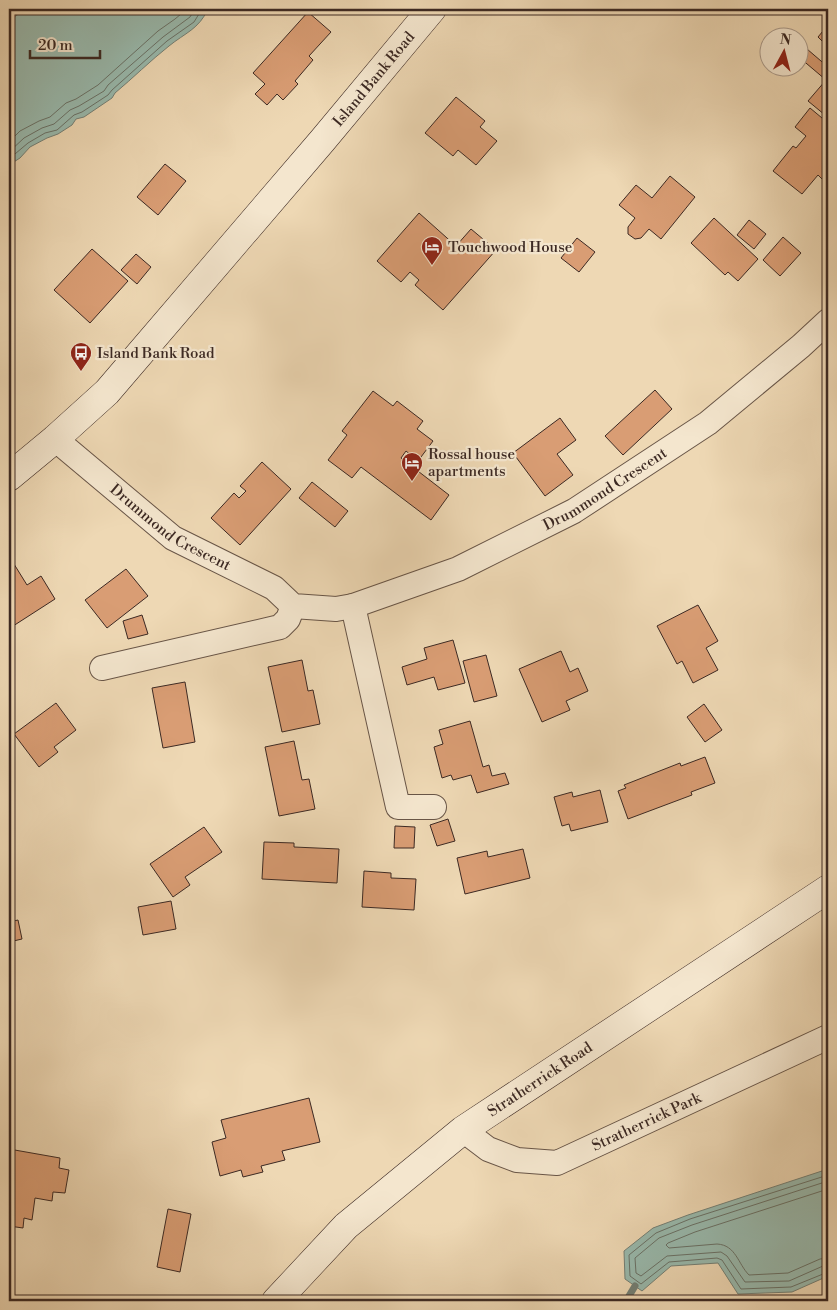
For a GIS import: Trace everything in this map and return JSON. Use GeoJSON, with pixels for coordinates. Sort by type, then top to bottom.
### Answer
{"type":"FeatureCollection","features":[{"type":"Feature","properties":{"kind":"street","name":"Island Bank Road"},"geometry":{"type":"LineString","coordinates":[[9,477],[107,392],[322,141],[432,9]]}},
{"type":"Feature","properties":{"kind":"street","name":"Drummond Crescent"},"geometry":{"type":"LineString","coordinates":[[55,439],[173,538],[274,588],[293,606],[336,609],[353,606],[458,569],[574,511],[708,423],[801,346],[828,321]]}},
{"type":"Feature","properties":{"kind":"street"},"geometry":{"type":"LineString","coordinates":[[102,668],[280,627],[288,619],[293,606]]}},
{"type":"Feature","properties":{"kind":"street"},"geometry":{"type":"LineString","coordinates":[[353,606],[398,807],[434,807]]}},
{"type":"Feature","properties":{"kind":"street","name":"Stratherrick Road"},"geometry":{"type":"LineString","coordinates":[[276,1301],[346,1226],[463,1130],[828,889]]}},
{"type":"Feature","properties":{"kind":"street","name":"Stratherrick Park"},"geometry":{"type":"LineString","coordinates":[[463,1130],[488,1149],[517,1160],[557,1163],[828,1037]]}},
{"type":"Feature","properties":{"kind":"water"},"geometry":{"type":"Polygon","coordinates":[[[25,9],[208,9],[196,26],[155,58],[115,93],[112,98],[84,117],[76,119],[72,125],[58,134],[30,147],[20,158],[9,165],[9,21],[25,9]]]}},
{"type":"Feature","properties":{"kind":"water"},"geometry":{"type":"Polygon","coordinates":[[[828,1169],[828,1276],[792,1292],[738,1294],[718,1263],[671,1266],[642,1291],[625,1279],[624,1251],[653,1228],[828,1169]]]}},
{"type":"Feature","properties":{"kind":"building"},"geometry":{"type":"Polygon","coordinates":[[[308,12],[331,32],[309,56],[313,60],[295,81],[298,84],[283,100],[277,94],[267,105],[255,94],[265,84],[253,73],[308,12]]]}},
{"type":"Feature","properties":{"kind":"building"},"geometry":{"type":"Polygon","coordinates":[[[828,25],[828,47],[818,37],[828,25]]]}},
{"type":"Feature","properties":{"kind":"building"},"geometry":{"type":"Polygon","coordinates":[[[810,52],[828,67],[828,112],[825,115],[808,101],[826,80],[810,66],[810,52]]]}},
{"type":"Feature","properties":{"kind":"building"},"geometry":{"type":"Polygon","coordinates":[[[456,97],[485,121],[480,127],[497,141],[476,165],[458,150],[453,156],[425,133],[456,97]]]}},
{"type":"Feature","properties":{"kind":"building"},"geometry":{"type":"Polygon","coordinates":[[[810,108],[828,123],[828,171],[822,179],[818,175],[802,194],[773,171],[793,146],[796,148],[806,136],[795,127],[810,108]]]}},
{"type":"Feature","properties":{"kind":"building"},"geometry":{"type":"Polygon","coordinates":[[[165,164],[186,181],[158,215],[137,197],[165,164]]]}},
{"type":"Feature","properties":{"kind":"building"},"geometry":{"type":"Polygon","coordinates":[[[670,176],[695,197],[661,239],[649,229],[641,238],[635,239],[628,234],[628,227],[635,218],[619,205],[636,185],[652,198],[670,176]]]}},
{"type":"Feature","properties":{"kind":"building","name":"Touchwood House"},"geometry":{"type":"Polygon","coordinates":[[[419,213],[456,246],[471,229],[496,250],[443,310],[415,285],[419,280],[410,272],[401,282],[377,261],[419,213]]]}},
{"type":"Feature","properties":{"kind":"building"},"geometry":{"type":"Polygon","coordinates":[[[714,218],[758,259],[738,281],[728,272],[725,275],[691,243],[714,218]]]}},
{"type":"Feature","properties":{"kind":"building"},"geometry":{"type":"Polygon","coordinates":[[[749,220],[766,234],[754,249],[737,235],[749,220]]]}},
{"type":"Feature","properties":{"kind":"building"},"geometry":{"type":"Polygon","coordinates":[[[783,237],[801,253],[780,276],[763,260],[783,237]]]}},
{"type":"Feature","properties":{"kind":"building"},"geometry":{"type":"Polygon","coordinates":[[[577,238],[595,252],[579,272],[561,258],[577,238]]]}},
{"type":"Feature","properties":{"kind":"building"},"geometry":{"type":"Polygon","coordinates":[[[92,249],[128,281],[90,323],[54,290],[92,249]]]}},
{"type":"Feature","properties":{"kind":"building"},"geometry":{"type":"Polygon","coordinates":[[[136,254],[151,267],[137,284],[121,270],[136,254]]]}},
{"type":"Feature","properties":{"kind":"building"},"geometry":{"type":"Polygon","coordinates":[[[655,390],[672,409],[623,455],[605,436],[655,390]]]}},
{"type":"Feature","properties":{"kind":"building"},"geometry":{"type":"Polygon","coordinates":[[[373,391],[393,406],[397,401],[423,421],[417,429],[433,441],[418,461],[406,451],[401,458],[449,495],[431,520],[361,467],[352,478],[328,460],[347,435],[342,431],[373,391]]]}},
{"type":"Feature","properties":{"kind":"building"},"geometry":{"type":"Polygon","coordinates":[[[560,418],[576,440],[557,454],[573,475],[545,496],[513,453],[560,418]]]}},
{"type":"Feature","properties":{"kind":"building"},"geometry":{"type":"Polygon","coordinates":[[[262,462],[291,489],[240,545],[211,518],[234,493],[239,498],[246,491],[240,486],[262,462]]]}},
{"type":"Feature","properties":{"kind":"building"},"geometry":{"type":"Polygon","coordinates":[[[312,482],[348,511],[335,527],[299,498],[312,482]]]}},
{"type":"Feature","properties":{"kind":"building"},"geometry":{"type":"Polygon","coordinates":[[[9,556],[27,585],[41,576],[55,599],[10,628],[9,556]]]}},
{"type":"Feature","properties":{"kind":"building"},"geometry":{"type":"Polygon","coordinates":[[[126,569],[148,596],[107,628],[85,600],[126,569]]]}},
{"type":"Feature","properties":{"kind":"building"},"geometry":{"type":"Polygon","coordinates":[[[698,605],[718,641],[706,648],[718,670],[693,683],[682,661],[677,664],[657,626],[698,605]]]}},
{"type":"Feature","properties":{"kind":"building"},"geometry":{"type":"Polygon","coordinates":[[[142,615],[148,634],[128,639],[123,621],[142,615]]]}},
{"type":"Feature","properties":{"kind":"building"},"geometry":{"type":"Polygon","coordinates":[[[453,640],[465,683],[438,690],[434,677],[407,685],[402,667],[427,659],[424,648],[453,640]]]}},
{"type":"Feature","properties":{"kind":"building"},"geometry":{"type":"Polygon","coordinates":[[[561,651],[570,672],[578,668],[588,691],[566,701],[570,710],[542,722],[519,669],[561,651]]]}},
{"type":"Feature","properties":{"kind":"building"},"geometry":{"type":"Polygon","coordinates":[[[486,655],[497,696],[474,702],[463,661],[486,655]]]}},
{"type":"Feature","properties":{"kind":"building"},"geometry":{"type":"Polygon","coordinates":[[[302,660],[308,691],[313,690],[320,724],[282,732],[268,667],[302,660]]]}},
{"type":"Feature","properties":{"kind":"building"},"geometry":{"type":"Polygon","coordinates":[[[185,682],[195,742],[163,748],[152,688],[185,682]]]}},
{"type":"Feature","properties":{"kind":"building"},"geometry":{"type":"Polygon","coordinates":[[[56,703],[76,730],[54,747],[58,752],[39,767],[14,734],[56,703]]]}},
{"type":"Feature","properties":{"kind":"building"},"geometry":{"type":"Polygon","coordinates":[[[704,704],[722,730],[705,742],[687,717],[704,704]]]}},
{"type":"Feature","properties":{"kind":"building"},"geometry":{"type":"Polygon","coordinates":[[[470,721],[483,767],[489,765],[492,776],[505,773],[509,784],[477,793],[471,775],[453,780],[451,775],[442,778],[434,747],[443,744],[439,730],[470,721]]]}},
{"type":"Feature","properties":{"kind":"building"},"geometry":{"type":"Polygon","coordinates":[[[294,741],[302,780],[309,779],[315,809],[279,816],[265,747],[294,741]]]}},
{"type":"Feature","properties":{"kind":"building"},"geometry":{"type":"Polygon","coordinates":[[[705,757],[715,783],[691,792],[692,795],[628,819],[618,791],[626,788],[624,785],[680,763],[681,766],[705,757]]]}},
{"type":"Feature","properties":{"kind":"building"},"geometry":{"type":"Polygon","coordinates":[[[600,790],[608,822],[571,831],[569,824],[562,826],[554,797],[572,792],[573,797],[600,790]]]}},
{"type":"Feature","properties":{"kind":"building"},"geometry":{"type":"Polygon","coordinates":[[[448,819],[455,841],[437,846],[430,825],[448,819]]]}},
{"type":"Feature","properties":{"kind":"building"},"geometry":{"type":"Polygon","coordinates":[[[395,826],[415,827],[414,848],[394,848],[395,826]]]}},
{"type":"Feature","properties":{"kind":"building"},"geometry":{"type":"Polygon","coordinates":[[[204,827],[222,852],[185,877],[190,885],[173,897],[150,864],[204,827]]]}},
{"type":"Feature","properties":{"kind":"building"},"geometry":{"type":"Polygon","coordinates":[[[264,842],[294,843],[294,847],[339,849],[337,883],[262,879],[264,842]]]}},
{"type":"Feature","properties":{"kind":"building"},"geometry":{"type":"Polygon","coordinates":[[[523,849],[530,878],[465,894],[457,858],[487,851],[488,857],[523,849]]]}},
{"type":"Feature","properties":{"kind":"building"},"geometry":{"type":"Polygon","coordinates":[[[364,871],[391,873],[391,878],[416,879],[414,910],[362,907],[364,871]]]}},
{"type":"Feature","properties":{"kind":"building"},"geometry":{"type":"Polygon","coordinates":[[[171,901],[176,929],[143,935],[138,907],[171,901]]]}},
{"type":"Feature","properties":{"kind":"building"},"geometry":{"type":"Polygon","coordinates":[[[18,920],[22,939],[9,942],[9,922],[18,920]]]}},
{"type":"Feature","properties":{"kind":"building"},"geometry":{"type":"Polygon","coordinates":[[[309,1098],[320,1142],[282,1151],[285,1160],[261,1166],[263,1172],[243,1177],[241,1170],[220,1176],[212,1142],[226,1138],[221,1120],[309,1098]]]}},
{"type":"Feature","properties":{"kind":"building"},"geometry":{"type":"Polygon","coordinates":[[[9,1149],[60,1158],[59,1168],[69,1170],[65,1193],[53,1192],[52,1201],[35,1198],[32,1220],[24,1218],[23,1228],[9,1226],[9,1149]]]}},
{"type":"Feature","properties":{"kind":"building"},"geometry":{"type":"Polygon","coordinates":[[[168,1209],[191,1214],[180,1272],[157,1267],[168,1209]]]}},
{"type":"Feature","properties":{"kind":"waterway"},"geometry":{"type":"LineString","coordinates":[[626,1301],[635,1286]]}},
{"type":"Feature","properties":{"kind":"place","name":"Touchwood House"},"geometry":{"type":"Point","coordinates":[432,266]}},
{"type":"Feature","properties":{"kind":"place","name":"Island Bank Road"},"geometry":{"type":"Point","coordinates":[81,372]}},
{"type":"Feature","properties":{"kind":"place","name":"Rossal house apartments"},"geometry":{"type":"Point","coordinates":[412,482]}}]}
